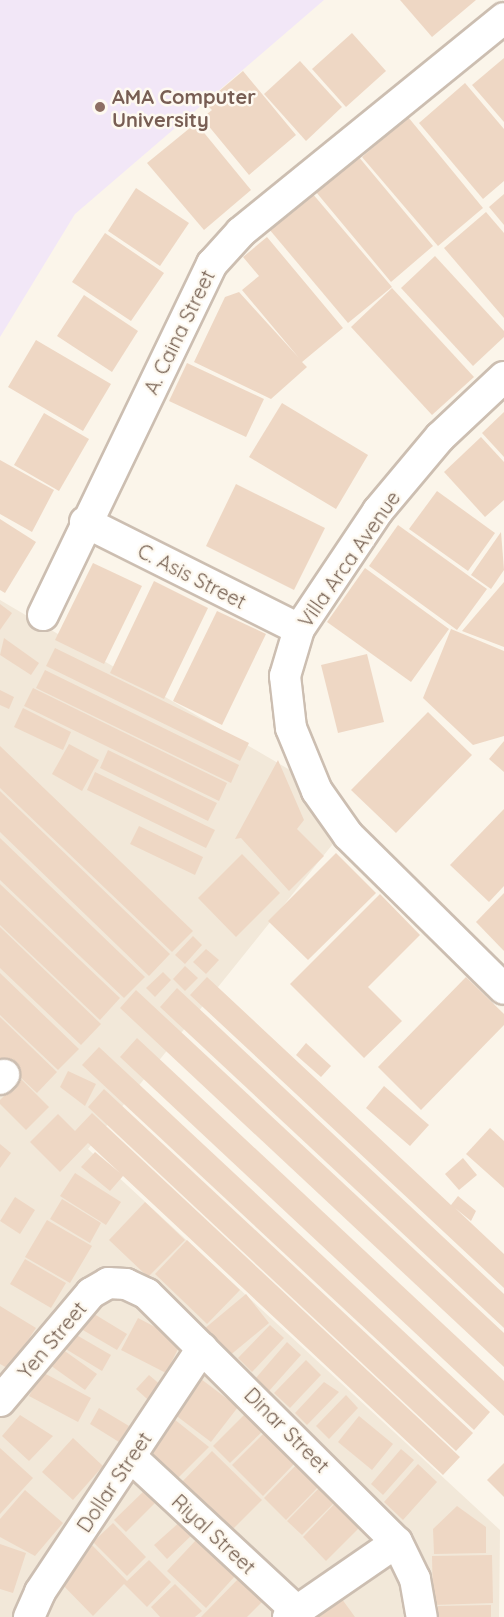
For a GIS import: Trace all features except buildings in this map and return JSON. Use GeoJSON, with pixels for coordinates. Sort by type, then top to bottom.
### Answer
{"type":"FeatureCollection","features":[{"type":"Feature","properties":{"kind":"street","name":"A. Caina Street"},"geometry":{"type":"LineString","coordinates":[[43,615],[212,264],[241,231],[504,18]]}},
{"type":"Feature","properties":{"kind":"street","name":"Villa Arca Avenue"},"geometry":{"type":"LineString","coordinates":[[504,378],[440,437],[378,512],[299,629],[285,676],[291,728],[317,791],[348,835],[504,988]]}},
{"type":"Feature","properties":{"kind":"street","name":"C. Asis Street"},"geometry":{"type":"LineString","coordinates":[[86,522],[299,629]]}},
{"type":"Feature","properties":{"kind":"street","name":"Dinar Street"},"geometry":{"type":"LineString","coordinates":[[108,1283],[126,1284],[147,1294],[397,1542],[415,1579],[422,1617]]}},
{"type":"Feature","properties":{"kind":"street","name":"Yen Street"},"geometry":{"type":"LineString","coordinates":[[0,1401],[91,1293],[108,1283]]}},
{"type":"Feature","properties":{"kind":"street","name":"Dollar Street"},"geometry":{"type":"LineString","coordinates":[[29,1617],[40,1592],[202,1348]]}},
{"type":"Feature","properties":{"kind":"street","name":"Riyal Street"},"geometry":{"type":"LineString","coordinates":[[131,1457],[293,1614]]}},
{"type":"Feature","properties":{"kind":"street"},"geometry":{"type":"LineString","coordinates":[[293,1614],[397,1542]]}},
{"type":"Feature","properties":{"kind":"shaded area","name":"AMA Computer University"},"geometry":{"type":"Polygon","coordinates":[[[0,0],[324,0],[75,214],[0,337],[0,0]]]}},
{"type":"Feature","properties":{"kind":"shaded area"},"geometry":{"type":"Polygon","coordinates":[[[0,600],[295,773],[340,835],[88,1149],[500,1530],[499,1617],[0,1617],[0,600]]]}},
{"type":"Feature","properties":{"kind":"place","name":"AMA Computer University"},"geometry":{"type":"Point","coordinates":[100,107]}}]}
